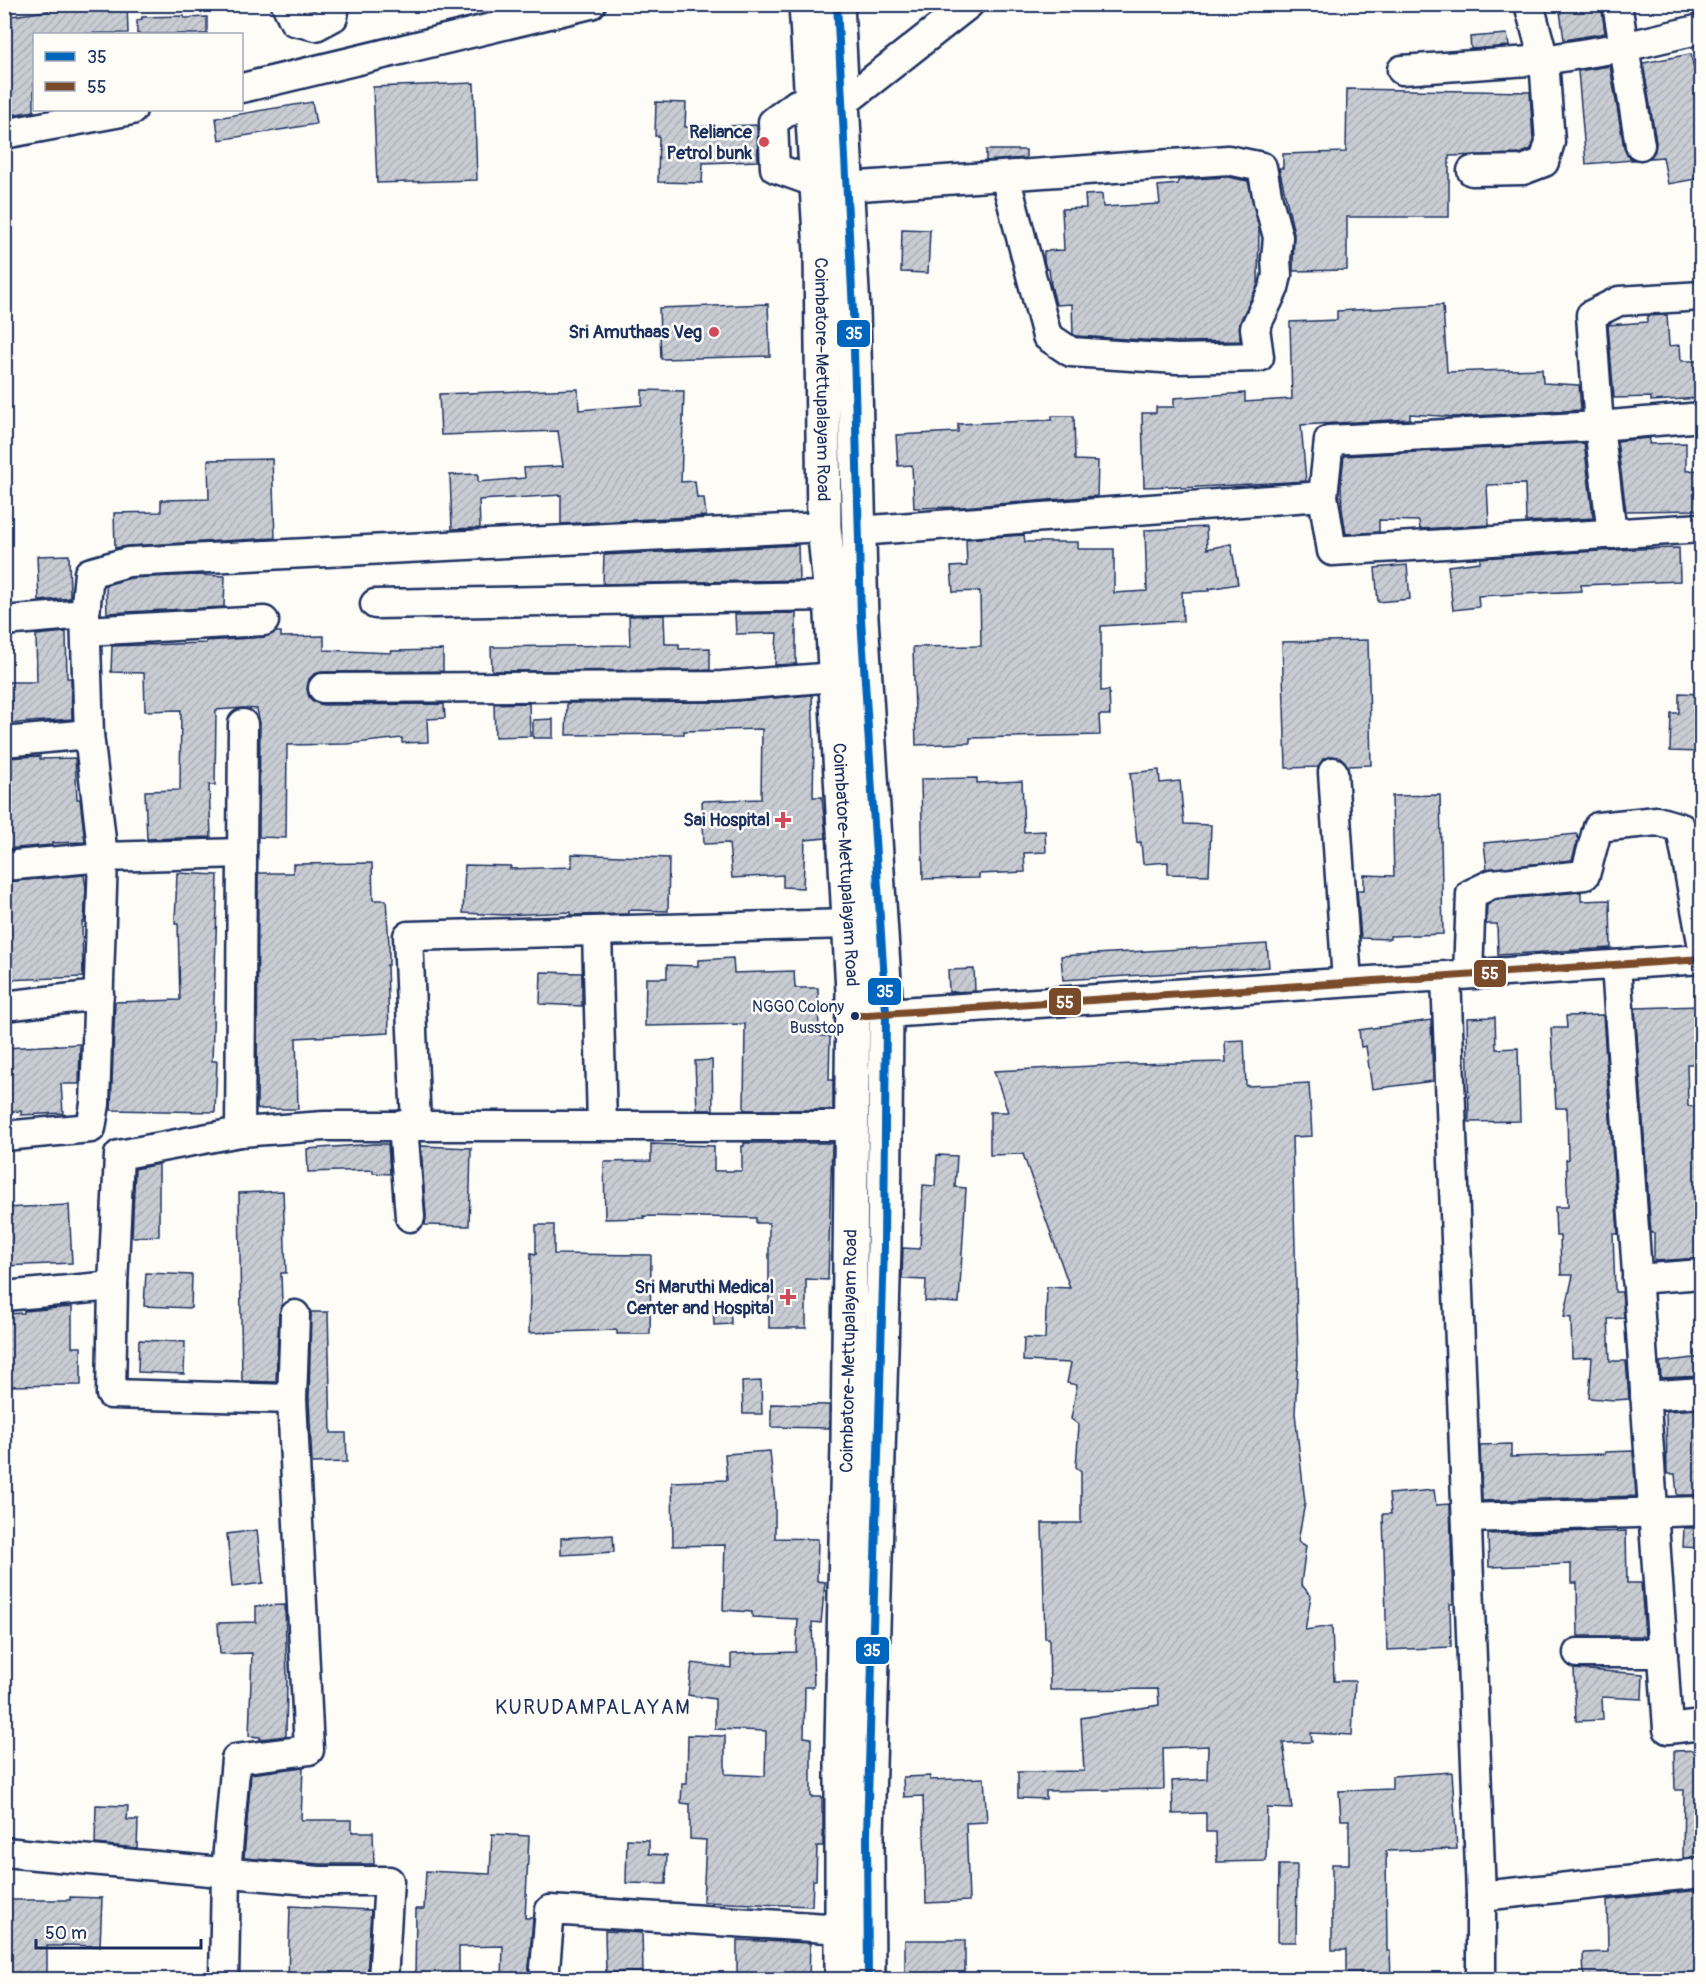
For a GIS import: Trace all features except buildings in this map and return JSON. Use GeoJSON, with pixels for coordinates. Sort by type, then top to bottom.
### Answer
{"type":"FeatureCollection","features":[{"type":"Feature","properties":{"kind":"highway"},"geometry":{"type":"LineString","coordinates":[[806,4],[827,102]]}},
{"type":"Feature","properties":{"kind":"highway"},"geometry":{"type":"LineString","coordinates":[[837,4],[827,102],[831,185],[853,310],[861,618],[886,1013],[884,1246],[867,1835],[868,1980]]}},
{"type":"Feature","properties":{"kind":"highway","name":"Coimbatore-Mettupalayam Road"},"geometry":{"type":"LineString","coordinates":[[831,185],[821,252],[824,527],[831,596],[853,1016],[842,1743],[842,1980]]}},
{"type":"Feature","properties":{"kind":"highway"},"geometry":{"type":"LineString","coordinates":[[853,1016],[886,1013]]}},
{"type":"Feature","properties":{"kind":"street"},"geometry":{"type":"LineString","coordinates":[[286,4],[294,21],[316,26],[333,17],[334,4]]}},
{"type":"Feature","properties":{"kind":"street"},"geometry":{"type":"LineString","coordinates":[[243,88],[591,4]]}},
{"type":"Feature","properties":{"kind":"street"},"geometry":{"type":"LineString","coordinates":[[969,4],[827,102],[797,104],[773,122],[775,168],[831,185],[1005,176],[1228,160],[1262,167],[1278,237],[1277,274],[1274,288],[1255,328],[1259,357],[1177,359],[1071,352],[1047,336],[1005,176]]}},
{"type":"Feature","properties":{"kind":"street"},"geometry":{"type":"LineString","coordinates":[[1472,171],[1523,171],[1544,162],[1550,142],[1544,60],[1529,4]]}},
{"type":"Feature","properties":{"kind":"street"},"geometry":{"type":"LineString","coordinates":[[1617,4],[1640,145]]}},
{"type":"Feature","properties":{"kind":"street"},"geometry":{"type":"LineString","coordinates":[[1402,70],[1544,60],[1624,47],[1699,23]]}},
{"type":"Feature","properties":{"kind":"street"},"geometry":{"type":"LineString","coordinates":[[316,26],[316,70]]}},
{"type":"Feature","properties":{"kind":"street"},"geometry":{"type":"LineString","coordinates":[[4,134],[127,111]]}},
{"type":"Feature","properties":{"kind":"street"},"geometry":{"type":"LineString","coordinates":[[1611,534],[1599,426],[1591,315],[1619,301],[1701,296]]}},
{"type":"Feature","properties":{"kind":"street"},"geometry":{"type":"LineString","coordinates":[[1701,417],[1599,426],[1329,440],[1323,496],[1332,551],[1701,528]]}},
{"type":"Feature","properties":{"kind":"street"},"geometry":{"type":"LineString","coordinates":[[858,531],[1323,496]]}},
{"type":"Feature","properties":{"kind":"street"},"geometry":{"type":"LineString","coordinates":[[4,1136],[91,1128],[99,995],[103,857],[89,734],[86,622],[89,573],[128,562],[824,527]]}},
{"type":"Feature","properties":{"kind":"street"},"geometry":{"type":"LineString","coordinates":[[375,604],[831,596]]}},
{"type":"Feature","properties":{"kind":"street"},"geometry":{"type":"LineString","coordinates":[[4,621],[264,621]]}},
{"type":"Feature","properties":{"kind":"street"},"geometry":{"type":"LineString","coordinates":[[323,688],[722,686],[835,677]]}},
{"type":"Feature","properties":{"kind":"street"},"geometry":{"type":"LineString","coordinates":[[240,1132],[243,724]]}},
{"type":"Feature","properties":{"kind":"street"},"geometry":{"type":"LineString","coordinates":[[4,742],[89,734]]}},
{"type":"Feature","properties":{"kind":"street"},"geometry":{"type":"LineString","coordinates":[[1333,772],[1347,982]]}},
{"type":"Feature","properties":{"kind":"street"},"geometry":{"type":"LineString","coordinates":[[1481,1980],[1481,1896],[1467,1518],[1457,975],[1471,894],[1492,884],[1585,876],[1598,827],[1657,821],[1681,828],[1701,942]]}},
{"type":"Feature","properties":{"kind":"street"},"geometry":{"type":"LineString","coordinates":[[4,866],[103,857],[242,853]]}},
{"type":"Feature","properties":{"kind":"street"},"geometry":{"type":"LineString","coordinates":[[410,1217],[408,936],[849,924]]}},
{"type":"Feature","properties":{"kind":"street"},"geometry":{"type":"LineString","coordinates":[[597,931],[602,1125]]}},
{"type":"Feature","properties":{"kind":"street"},"geometry":{"type":"LineString","coordinates":[[886,1013],[1701,959]]}},
{"type":"Feature","properties":{"kind":"street"},"geometry":{"type":"LineString","coordinates":[[1616,965],[1668,1729],[1701,1725]]}},
{"type":"Feature","properties":{"kind":"street"},"geometry":{"type":"LineString","coordinates":[[4,1006],[99,995]]}},
{"type":"Feature","properties":{"kind":"street"},"geometry":{"type":"LineString","coordinates":[[292,1399],[111,1394],[119,1155],[240,1132],[324,1126],[852,1126]]}},
{"type":"Feature","properties":{"kind":"street"},"geometry":{"type":"LineString","coordinates":[[1637,1279],[1701,1274]]}},
{"type":"Feature","properties":{"kind":"street"},"geometry":{"type":"LineString","coordinates":[[4,1296],[113,1286]]}},
{"type":"Feature","properties":{"kind":"street"},"geometry":{"type":"LineString","coordinates":[[224,1980],[226,1873],[236,1759],[309,1750],[292,1399],[295,1315]]}},
{"type":"Feature","properties":{"kind":"street"},"geometry":{"type":"LineString","coordinates":[[1645,1396],[1701,1392]]}},
{"type":"Feature","properties":{"kind":"street"},"geometry":{"type":"LineString","coordinates":[[1467,1518],[1701,1511]]}},
{"type":"Feature","properties":{"kind":"street"},"geometry":{"type":"LineString","coordinates":[[1578,1653],[1663,1653]]}},
{"type":"Feature","properties":{"kind":"street"},"geometry":{"type":"LineString","coordinates":[[4,1852],[320,1881],[389,1881],[383,1980]]}},
{"type":"Feature","properties":{"kind":"street"},"geometry":{"type":"LineString","coordinates":[[1481,1896],[1701,1873]]}},
{"type":"Feature","properties":{"kind":"street"},"geometry":{"type":"LineString","coordinates":[[544,1980],[550,1910],[842,1929]]}},
{"type":"Feature","properties":{"kind":"transit line","name":"35"},"geometry":{"type":"LineString","coordinates":[[837,4],[853,311],[861,618],[886,1013],[884,1247],[867,1835],[868,1980]]}},
{"type":"Feature","properties":{"kind":"transit line","name":"55"},"geometry":{"type":"LineString","coordinates":[[853,1016],[1702,959]]}},
{"type":"Feature","properties":{"kind":"place","name":"Reliance Petrol bunk"},"geometry":{"type":"Point","coordinates":[764,142]}},
{"type":"Feature","properties":{"kind":"place","name":"Sri Amuthaas Veg"},"geometry":{"type":"Point","coordinates":[714,332]}},
{"type":"Feature","properties":{"kind":"place","name":"Sai Hospital"},"geometry":{"type":"Point","coordinates":[783,820]}},
{"type":"Feature","properties":{"kind":"place","name":"NGGO Colony Busstop"},"geometry":{"type":"Point","coordinates":[855,1016]}},
{"type":"Feature","properties":{"kind":"place","name":"Sri Maruthi Medical Center and Hospital"},"geometry":{"type":"Point","coordinates":[788,1297]}},
{"type":"Feature","properties":{"kind":"district","name":"KURUDAMPALAYAM"},"geometry":{"type":"Point","coordinates":[593,1707]}}]}
